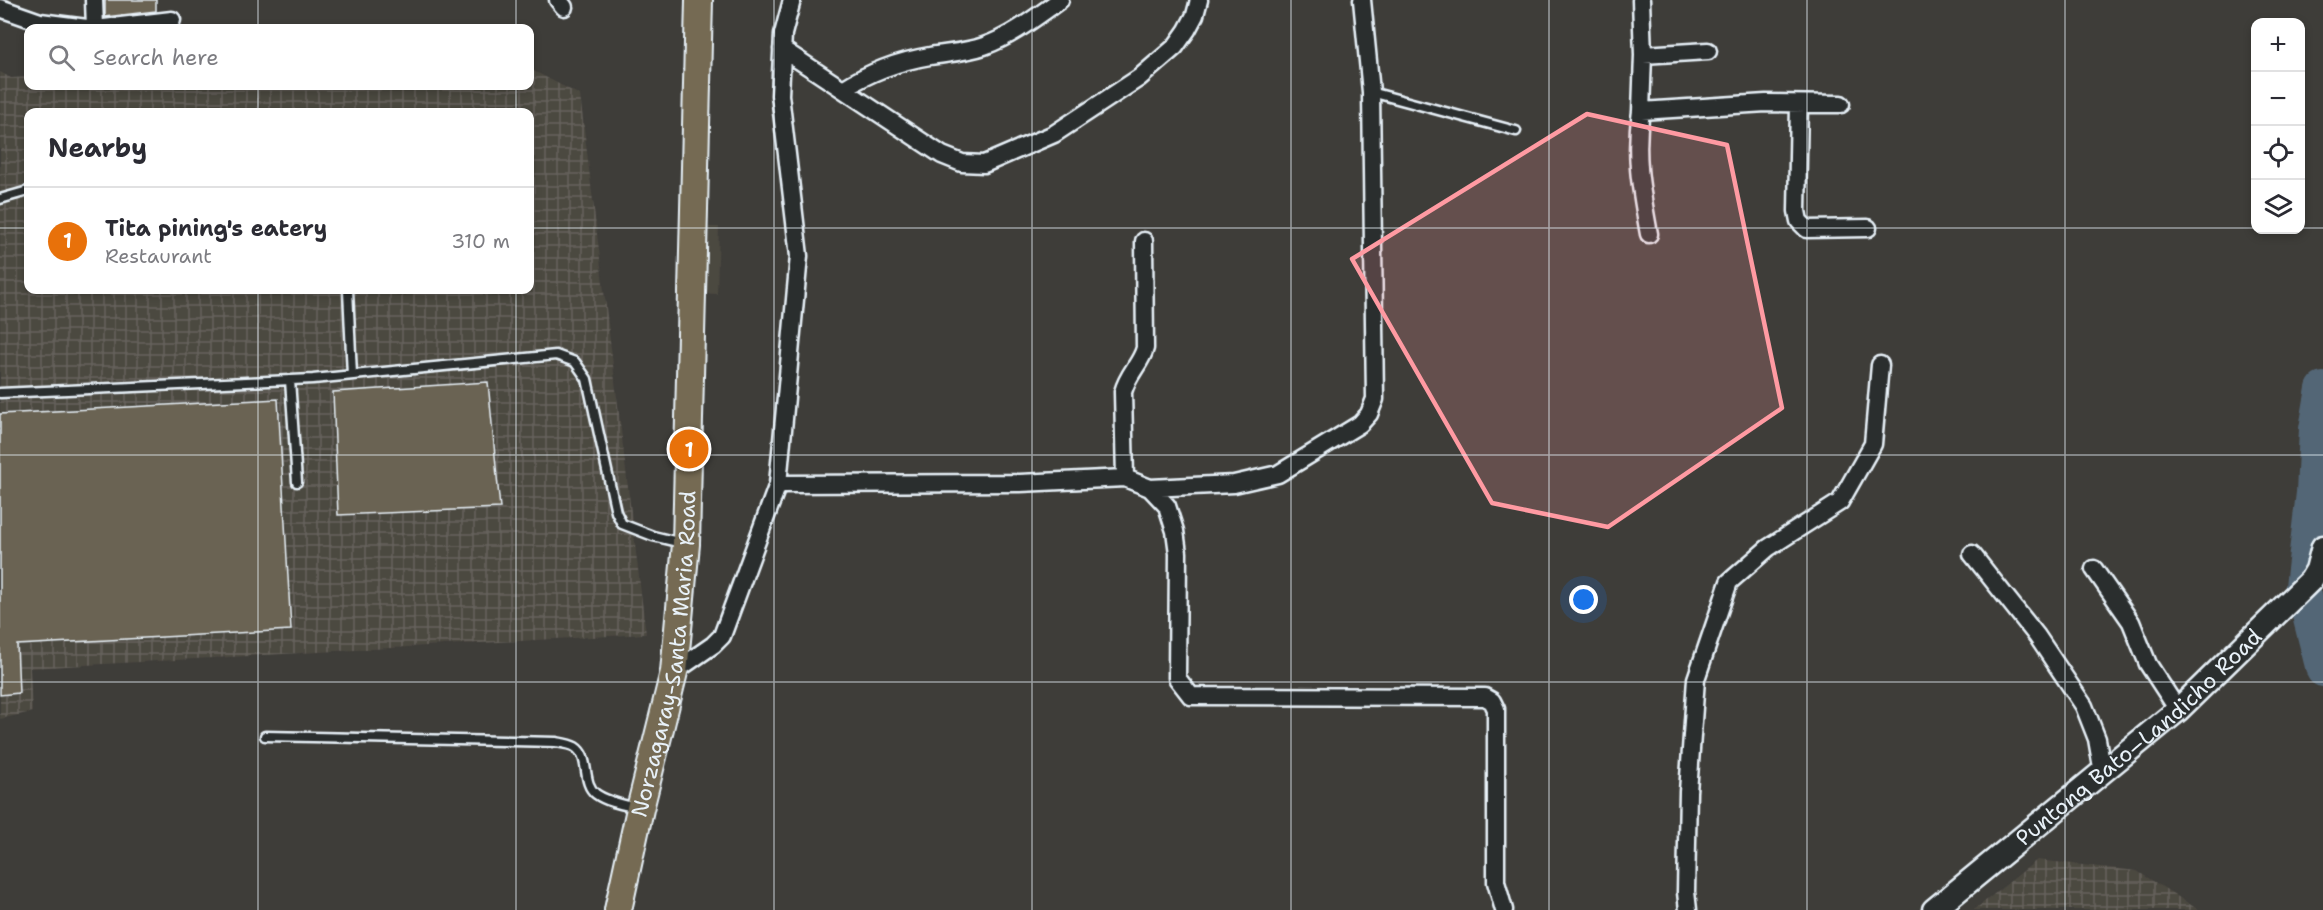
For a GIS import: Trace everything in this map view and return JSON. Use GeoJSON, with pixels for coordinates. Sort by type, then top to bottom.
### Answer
{"type":"FeatureCollection","features":[{"type":"Feature","properties":{"kind":"main road","name":"Norzagaray-Santa Maria Road"},"geometry":{"type":"LineString","coordinates":[[618,910],[674,672],[686,544],[699,0]]}},
{"type":"Feature","properties":{"kind":"main road","name":"Puntong Bato–Landicho Road"},"geometry":{"type":"LineString","coordinates":[[1934,910],[2178,710],[2312,580],[2323,547]]}},
{"type":"Feature","properties":{"kind":"street"},"geometry":{"type":"LineString","coordinates":[[94,0],[95,24]]}},
{"type":"Feature","properties":{"kind":"street"},"geometry":{"type":"LineString","coordinates":[[674,672],[722,636],[778,484],[799,256],[781,106],[783,34],[792,0]]}},
{"type":"Feature","properties":{"kind":"street"},"geometry":{"type":"LineString","coordinates":[[843,89],[877,71],[927,57],[969,51],[987,45],[1020,28],[1060,0]]}},
{"type":"Feature","properties":{"kind":"street"},"geometry":{"type":"LineString","coordinates":[[782,49],[942,155],[962,163],[984,164],[1054,134],[1138,78],[1175,47],[1191,23],[1199,0]]}},
{"type":"Feature","properties":{"kind":"street"},"geometry":{"type":"LineString","coordinates":[[778,484],[1020,483],[1125,478],[1150,488],[1234,484],[1278,474],[1360,424],[1369,414],[1375,399],[1371,92],[1362,0]]}},
{"type":"Feature","properties":{"kind":"street"},"geometry":{"type":"LineString","coordinates":[[1641,0],[1643,55],[1637,152],[1638,175],[1649,234]]}},
{"type":"Feature","properties":{"kind":"street"},"geometry":{"type":"LineString","coordinates":[[0,8],[18,8],[40,22],[56,24]]}},
{"type":"Feature","properties":{"kind":"street"},"geometry":{"type":"LineString","coordinates":[[143,24],[172,21]]}},
{"type":"Feature","properties":{"kind":"street"},"geometry":{"type":"LineString","coordinates":[[1643,55],[1708,51]]}},
{"type":"Feature","properties":{"kind":"street"},"geometry":{"type":"LineString","coordinates":[[1641,111],[1766,103],[1841,104]]}},
{"type":"Feature","properties":{"kind":"street"},"geometry":{"type":"LineString","coordinates":[[1799,104],[1798,221],[1807,229],[1868,228]]}},
{"type":"Feature","properties":{"kind":"street"},"geometry":{"type":"LineString","coordinates":[[1125,478],[1123,392],[1126,379],[1143,355],[1145,348],[1144,241]]}},
{"type":"Feature","properties":{"kind":"street"},"geometry":{"type":"LineString","coordinates":[[1688,910],[1686,892],[1688,792],[1696,679],[1729,582],[1768,548],[1840,502],[1873,444],[1880,365]]}},
{"type":"Feature","properties":{"kind":"street"},"geometry":{"type":"LineString","coordinates":[[1150,488],[1167,506],[1175,531],[1178,553],[1177,678],[1191,696],[1485,697],[1492,701],[1496,709],[1496,882],[1504,910]]}},
{"type":"Feature","properties":{"kind":"street"},"geometry":{"type":"LineString","coordinates":[[1972,554],[2037,636],[2084,706],[2097,739],[2103,773]]}},
{"type":"Feature","properties":{"kind":"street"},"geometry":{"type":"LineString","coordinates":[[2094,569],[2131,622],[2148,664],[2178,710]]}},
{"type":"Feature","properties":{"kind":"lane"},"geometry":{"type":"LineString","coordinates":[[1371,92],[1516,131]]}},
{"type":"Feature","properties":{"kind":"lane"},"geometry":{"type":"LineString","coordinates":[[0,199],[24,192]]}},
{"type":"Feature","properties":{"kind":"lane"},"geometry":{"type":"LineString","coordinates":[[348,294],[352,375]]}},
{"type":"Feature","properties":{"kind":"lane"},"geometry":{"type":"LineString","coordinates":[[0,393],[290,380],[556,355],[575,363],[587,379],[616,512],[622,524],[653,536],[686,544]]}},
{"type":"Feature","properties":{"kind":"lane"},"geometry":{"type":"LineString","coordinates":[[290,380],[297,482]]}},
{"type":"Feature","properties":{"kind":"lane"},"geometry":{"type":"LineString","coordinates":[[265,736],[556,742],[574,746],[581,753],[589,785],[596,794],[640,809]]}},
{"type":"Feature","properties":{"kind":"highlighted area"},"geometry":{"type":"Polygon","coordinates":[[[1587,114],[1727,145],[1782,408],[1608,527],[1492,503],[1352,259],[1587,114]]]}},
{"type":"Feature","properties":{"kind":"shaded area"},"geometry":{"type":"Polygon","coordinates":[[[534,71],[580,95],[646,634],[30,668],[32,712],[0,719],[0,72],[11,78],[24,77],[24,90],[534,90],[534,71]]]}},
{"type":"Feature","properties":{"kind":"shaded area"},"geometry":{"type":"Polygon","coordinates":[[[699,227],[719,227],[717,294],[698,293],[699,227]]]}},
{"type":"Feature","properties":{"kind":"shaded area"},"geometry":{"type":"Polygon","coordinates":[[[2037,860],[2137,871],[2199,910],[1974,910],[2037,860]]]}},
{"type":"Feature","properties":{"kind":"building"},"geometry":{"type":"Polygon","coordinates":[[[105,0],[156,0],[156,11],[105,17],[105,0]]]}},
{"type":"Feature","properties":{"kind":"building"},"geometry":{"type":"Polygon","coordinates":[[[488,382],[500,508],[338,515],[333,392],[488,382]]]}},
{"type":"Feature","properties":{"kind":"building"},"geometry":{"type":"Polygon","coordinates":[[[278,399],[291,630],[17,645],[19,693],[0,695],[0,414],[278,399]]]}},
{"type":"Feature","properties":{"kind":"waterway"},"geometry":{"type":"LineString","coordinates":[[2323,389],[2316,429],[2313,493],[2302,587],[2323,670]]}},
{"type":"Feature","properties":{"kind":"place","name":"Tita pining's eatery"},"geometry":{"type":"Point","coordinates":[689,449]}}]}
